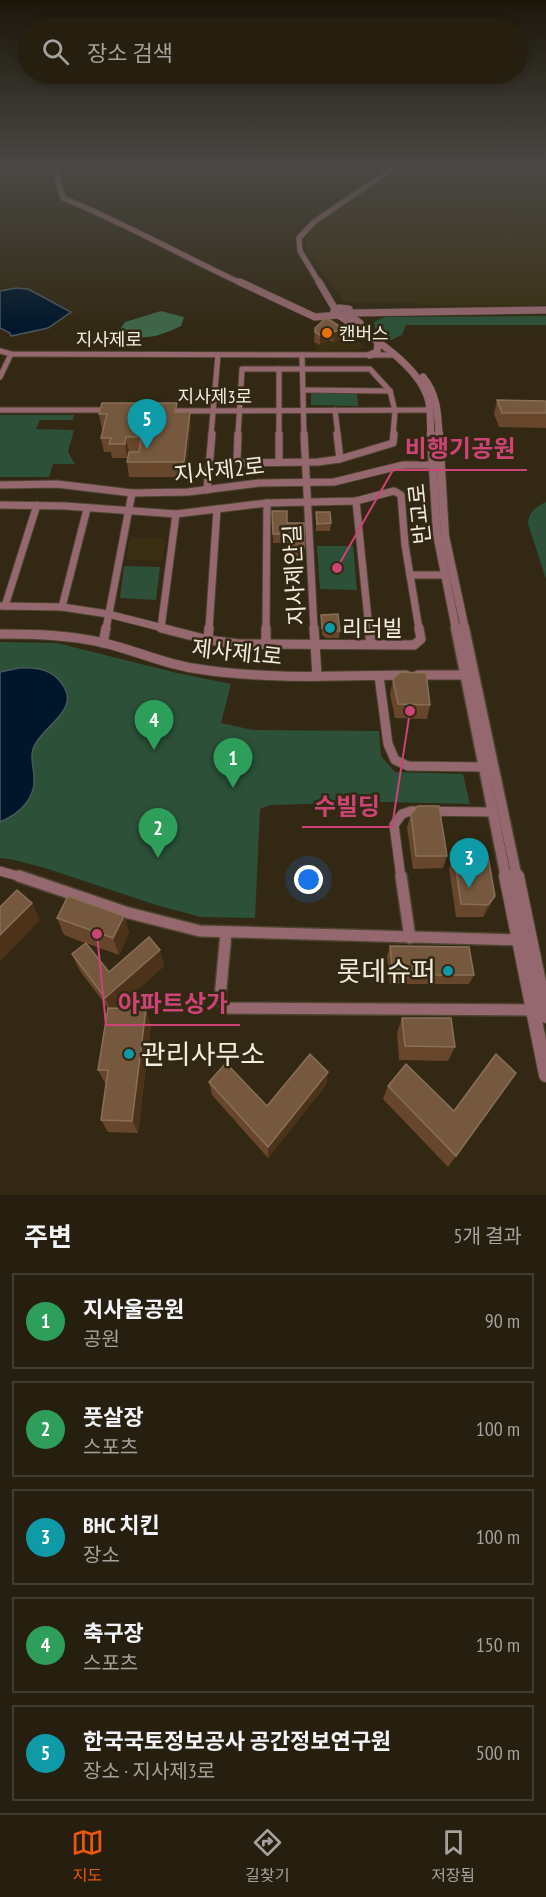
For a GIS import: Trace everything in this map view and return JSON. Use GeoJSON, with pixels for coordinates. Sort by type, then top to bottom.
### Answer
{"type":"FeatureCollection","features":[{"type":"Feature","properties":{"kind":"street"},"geometry":{"type":"LineString","coordinates":[[118,221],[160,245],[302,311],[315,314],[392,308],[411,310]]}},
{"type":"Feature","properties":{"kind":"street"},"geometry":{"type":"LineString","coordinates":[[316,221],[299,238],[300,251],[337,313]]}},
{"type":"Feature","properties":{"kind":"street","name":"반교로"},"geometry":{"type":"LineString","coordinates":[[323,287],[358,322],[408,363],[432,388],[436,401],[437,534],[469,675]]}},
{"type":"Feature","properties":{"kind":"street"},"geometry":{"type":"LineString","coordinates":[[348,311],[546,310]]}},
{"type":"Feature","properties":{"kind":"street"},"geometry":{"type":"LineString","coordinates":[[358,322],[360,315],[378,311]]}},
{"type":"Feature","properties":{"kind":"street","name":"반교로"},"geometry":{"type":"LineString","coordinates":[[337,313],[393,355],[424,387],[430,410],[445,536],[469,675]]}},
{"type":"Feature","properties":{"kind":"street"},"geometry":{"type":"LineString","coordinates":[[370,355],[376,352],[378,343]]}},
{"type":"Feature","properties":{"kind":"street","name":"지사제로"},"geometry":{"type":"LineString","coordinates":[[0,351],[11,354],[393,355]]}},
{"type":"Feature","properties":{"kind":"street"},"geometry":{"type":"LineString","coordinates":[[0,377],[11,354]]}},
{"type":"Feature","properties":{"kind":"street"},"geometry":{"type":"LineString","coordinates":[[207,490],[218,355]]}},
{"type":"Feature","properties":{"kind":"street"},"geometry":{"type":"LineString","coordinates":[[302,355],[308,502]]}},
{"type":"Feature","properties":{"kind":"street"},"geometry":{"type":"LineString","coordinates":[[370,367],[390,391],[394,411],[393,443],[340,459],[306,462],[244,463],[237,461],[242,369],[303,369],[370,367]]}},
{"type":"Feature","properties":{"kind":"street"},"geometry":{"type":"LineString","coordinates":[[279,369],[279,461]]}},
{"type":"Feature","properties":{"kind":"street"},"geometry":{"type":"LineString","coordinates":[[304,390],[390,391]]}},
{"type":"Feature","properties":{"kind":"street"},"geometry":{"type":"LineString","coordinates":[[0,410],[118,410]]}},
{"type":"Feature","properties":{"kind":"street"},"geometry":{"type":"LineString","coordinates":[[335,410],[340,459]]}},
{"type":"Feature","properties":{"kind":"street","name":"지사제3로"},"geometry":{"type":"LineString","coordinates":[[162,411],[430,410]]}},
{"type":"Feature","properties":{"kind":"street","name":"지사제2로"},"geometry":{"type":"LineString","coordinates":[[0,485],[63,484],[132,493],[207,490],[259,483],[334,482],[403,465],[436,465]]}},
{"type":"Feature","properties":{"kind":"street","name":"지사제안길"},"geometry":{"type":"LineString","coordinates":[[0,505],[37,505],[127,513],[176,514],[267,502],[356,501],[387,490],[394,491],[401,495],[420,639],[414,645],[266,645],[208,640],[108,614],[62,608],[3,606],[37,505]]}},
{"type":"Feature","properties":{"kind":"street"},"geometry":{"type":"LineString","coordinates":[[103,643],[132,493]]}},
{"type":"Feature","properties":{"kind":"street"},"geometry":{"type":"LineString","coordinates":[[356,501],[371,644]]}},
{"type":"Feature","properties":{"kind":"street","name":"지사제안길"},"geometry":{"type":"LineString","coordinates":[[266,645],[267,502]]}},
{"type":"Feature","properties":{"kind":"street","name":"지사제안길"},"geometry":{"type":"LineString","coordinates":[[308,502],[315,645]]}},
{"type":"Feature","properties":{"kind":"street"},"geometry":{"type":"LineString","coordinates":[[62,608],[87,508]]}},
{"type":"Feature","properties":{"kind":"street"},"geometry":{"type":"LineString","coordinates":[[208,640],[217,509]]}},
{"type":"Feature","properties":{"kind":"street"},"geometry":{"type":"LineString","coordinates":[[160,628],[176,514]]}},
{"type":"Feature","properties":{"kind":"street"},"geometry":{"type":"LineString","coordinates":[[410,575],[445,575]]}},
{"type":"Feature","properties":{"kind":"street","name":"제사제1로"},"geometry":{"type":"LineString","coordinates":[[0,634],[51,635],[103,643],[190,668],[268,676],[469,675]]}},
{"type":"Feature","properties":{"kind":"street"},"geometry":{"type":"LineString","coordinates":[[315,645],[318,676]]}},
{"type":"Feature","properties":{"kind":"street"},"geometry":{"type":"LineString","coordinates":[[469,675],[494,812],[524,940],[546,1016]]}},
{"type":"Feature","properties":{"kind":"street"},"geometry":{"type":"LineString","coordinates":[[469,675],[524,940],[532,1010],[546,1075]]}},
{"type":"Feature","properties":{"kind":"street"},"geometry":{"type":"LineString","coordinates":[[379,676],[388,744],[395,760],[408,766],[484,767]]}},
{"type":"Feature","properties":{"kind":"street"},"geometry":{"type":"LineString","coordinates":[[410,938],[394,825],[402,814],[411,811],[494,812]]}},
{"type":"Feature","properties":{"kind":"street"},"geometry":{"type":"LineString","coordinates":[[0,871],[175,926],[226,933],[524,940]]}},
{"type":"Feature","properties":{"kind":"street"},"geometry":{"type":"LineString","coordinates":[[226,933],[220,998],[226,1008],[532,1010]]}},
{"type":"Feature","properties":{"kind":"shaded area"},"geometry":{"type":"Polygon","coordinates":[[[322,221],[546,221],[546,305],[345,302],[307,253],[304,238],[322,221]]]}},
{"type":"Feature","properties":{"kind":"shaded area"},"geometry":{"type":"Polygon","coordinates":[[[334,326],[354,337],[365,347],[360,350],[316,351],[314,338],[324,328],[334,326]]]}},
{"type":"Feature","properties":{"kind":"shaded area"},"geometry":{"type":"Polygon","coordinates":[[[130,538],[166,538],[162,561],[126,560],[130,538]]]}},
{"type":"Feature","properties":{"kind":"green space"},"geometry":{"type":"Polygon","coordinates":[[[161,311],[184,317],[181,326],[150,337],[135,337],[119,331],[125,322],[161,311]]]}},
{"type":"Feature","properties":{"kind":"green space"},"geometry":{"type":"Polygon","coordinates":[[[546,316],[546,325],[406,325],[402,335],[389,341],[375,328],[374,322],[384,317],[546,316]]]}},
{"type":"Feature","properties":{"kind":"green space"},"geometry":{"type":"Polygon","coordinates":[[[314,393],[357,394],[358,406],[311,405],[311,395],[314,393]]]}},
{"type":"Feature","properties":{"kind":"green space"},"geometry":{"type":"Polygon","coordinates":[[[0,415],[74,415],[73,420],[40,420],[36,429],[74,430],[68,452],[75,464],[53,464],[49,477],[0,477],[0,415]]]}},
{"type":"Feature","properties":{"kind":"green space"},"geometry":{"type":"Polygon","coordinates":[[[546,502],[546,579],[528,524],[533,510],[546,502]]]}},
{"type":"Feature","properties":{"kind":"green space"},"geometry":{"type":"Polygon","coordinates":[[[317,546],[353,546],[357,590],[320,589],[317,546]]]}},
{"type":"Feature","properties":{"kind":"green space"},"geometry":{"type":"Polygon","coordinates":[[[124,566],[160,567],[156,600],[120,598],[124,566]]]}},
{"type":"Feature","properties":{"kind":"green space"},"geometry":{"type":"Polygon","coordinates":[[[0,642],[57,643],[231,684],[221,723],[253,730],[379,731],[381,756],[395,772],[463,774],[470,804],[384,802],[270,805],[260,809],[255,918],[201,917],[156,905],[45,868],[0,858],[0,642]]]}},
{"type":"Feature","properties":{"kind":"water"},"geometry":{"type":"Polygon","coordinates":[[[16,288],[28,289],[71,312],[48,328],[11,336],[10,333],[0,328],[0,291],[16,288]]]}},
{"type":"Feature","properties":{"kind":"water"},"geometry":{"type":"Polygon","coordinates":[[[19,668],[35,668],[50,672],[66,690],[67,699],[65,708],[33,749],[34,785],[29,799],[14,815],[0,822],[0,672],[19,668]]]}},
{"type":"Feature","properties":{"kind":"building"},"geometry":{"type":"Polygon","coordinates":[[[326,318],[343,328],[334,332],[330,330],[320,335],[315,332],[315,328],[326,318]]]}},
{"type":"Feature","properties":{"kind":"building"},"geometry":{"type":"Polygon","coordinates":[[[497,400],[546,401],[546,413],[502,413],[497,400]]]}},
{"type":"Feature","properties":{"kind":"building"},"geometry":{"type":"Polygon","coordinates":[[[102,403],[177,403],[175,412],[190,412],[184,462],[127,462],[129,452],[139,452],[141,437],[126,437],[125,444],[109,444],[111,438],[101,438],[107,414],[99,414],[102,403]]]}},
{"type":"Feature","properties":{"kind":"building"},"geometry":{"type":"Polygon","coordinates":[[[272,511],[287,511],[287,523],[304,523],[304,548],[290,547],[290,534],[273,534],[272,511]]]}},
{"type":"Feature","properties":{"kind":"building"},"geometry":{"type":"Polygon","coordinates":[[[316,512],[330,512],[331,523],[317,524],[316,512]]]}},
{"type":"Feature","properties":{"kind":"building"},"geometry":{"type":"Polygon","coordinates":[[[338,614],[340,631],[322,628],[321,615],[338,614]]]}},
{"type":"Feature","properties":{"kind":"building"},"geometry":{"type":"Polygon","coordinates":[[[400,672],[426,673],[430,705],[398,704],[393,679],[400,672]]]}},
{"type":"Feature","properties":{"kind":"building"},"geometry":{"type":"Polygon","coordinates":[[[418,806],[439,806],[447,856],[416,856],[411,814],[418,806]]]}},
{"type":"Feature","properties":{"kind":"building"},"geometry":{"type":"Polygon","coordinates":[[[454,856],[488,856],[495,896],[488,905],[461,904],[454,856]]]}},
{"type":"Feature","properties":{"kind":"building"},"geometry":{"type":"Polygon","coordinates":[[[17,890],[32,903],[0,935],[0,907],[17,890]]]}},
{"type":"Feature","properties":{"kind":"building"},"geometry":{"type":"Polygon","coordinates":[[[68,896],[124,916],[113,938],[57,918],[68,896]]]}},
{"type":"Feature","properties":{"kind":"building"},"geometry":{"type":"Polygon","coordinates":[[[149,937],[160,950],[105,998],[72,954],[86,943],[109,972],[149,937]]]}},
{"type":"Feature","properties":{"kind":"building"},"geometry":{"type":"Polygon","coordinates":[[[390,946],[469,947],[474,975],[393,975],[390,946]]]}},
{"type":"Feature","properties":{"kind":"building","name":"관리사무소"},"geometry":{"type":"Polygon","coordinates":[[[108,1008],[146,1009],[132,1121],[101,1120],[108,1070],[98,1070],[108,1008]]]}},
{"type":"Feature","properties":{"kind":"building"},"geometry":{"type":"Polygon","coordinates":[[[402,1018],[451,1018],[455,1047],[405,1046],[402,1018]]]}},
{"type":"Feature","properties":{"kind":"building"},"geometry":{"type":"Polygon","coordinates":[[[310,1054],[328,1072],[268,1147],[209,1082],[226,1063],[267,1106],[310,1054]]]}},
{"type":"Feature","properties":{"kind":"building"},"geometry":{"type":"Polygon","coordinates":[[[496,1054],[516,1073],[456,1156],[388,1086],[406,1064],[454,1111],[496,1054]]]}},
{"type":"Feature","properties":{"kind":"place","name":"캔버스"},"geometry":{"type":"Point","coordinates":[327,333]}},
{"type":"Feature","properties":{"kind":"place","name":"한국국토정보공사 공간정보연구원"},"geometry":{"type":"Point","coordinates":[147,449]}},
{"type":"Feature","properties":{"kind":"place","name":"비행기공원"},"geometry":{"type":"Point","coordinates":[337,568]}},
{"type":"Feature","properties":{"kind":"place","name":"리더빌"},"geometry":{"type":"Point","coordinates":[330,628]}},
{"type":"Feature","properties":{"kind":"place","name":"수빌딩"},"geometry":{"type":"Point","coordinates":[410,711]}},
{"type":"Feature","properties":{"kind":"place","name":"축구장"},"geometry":{"type":"Point","coordinates":[154,750]}},
{"type":"Feature","properties":{"kind":"place","name":"지사울공원"},"geometry":{"type":"Point","coordinates":[233,788]}},
{"type":"Feature","properties":{"kind":"place","name":"풋살장"},"geometry":{"type":"Point","coordinates":[158,858]}},
{"type":"Feature","properties":{"kind":"place","name":"BHC 치킨"},"geometry":{"type":"Point","coordinates":[469,888]}},
{"type":"Feature","properties":{"kind":"place","name":"아파트상가"},"geometry":{"type":"Point","coordinates":[97,934]}},
{"type":"Feature","properties":{"kind":"place","name":"롯데슈퍼"},"geometry":{"type":"Point","coordinates":[448,971]}},
{"type":"Feature","properties":{"kind":"place","name":"관리사무소"},"geometry":{"type":"Point","coordinates":[129,1054]}}]}
